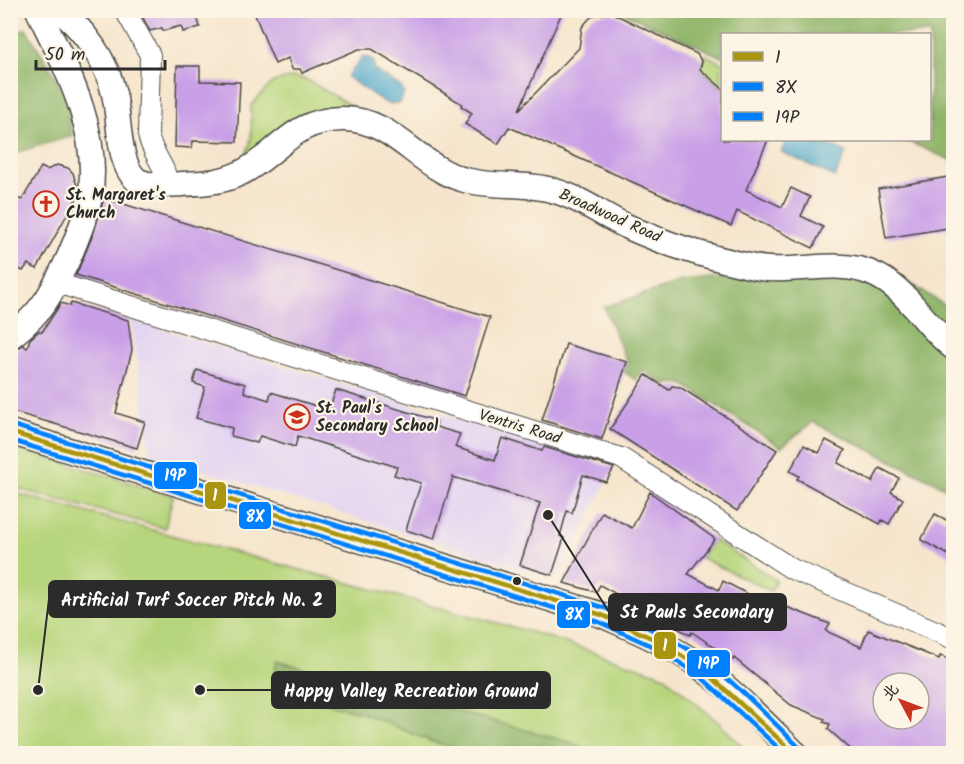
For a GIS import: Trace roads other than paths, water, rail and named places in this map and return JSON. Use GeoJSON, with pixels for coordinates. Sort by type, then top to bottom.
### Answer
{"type":"FeatureCollection","features":[{"type":"Feature","properties":{"kind":"street"},"geometry":{"type":"LineString","coordinates":[[10,337],[35,318],[57,283],[78,235],[90,197],[92,161],[84,111],[38,10]]}},
{"type":"Feature","properties":{"kind":"street","name":"Broadwood Road"},"geometry":{"type":"LineString","coordinates":[[59,10],[82,32],[106,71],[114,93],[125,160],[130,174],[145,184],[213,182],[238,174],[298,130],[315,123],[343,119],[383,128],[450,175],[479,183],[524,185],[556,191],[637,231],[751,266],[792,270],[849,267],[865,270],[898,288],[927,324],[954,348]]}},
{"type":"Feature","properties":{"kind":"street"},"geometry":{"type":"LineString","coordinates":[[125,10],[150,55],[148,135],[150,147],[167,173],[168,185]]}},
{"type":"Feature","properties":{"kind":"street","name":"Ventris Road"},"geometry":{"type":"LineString","coordinates":[[57,283],[621,458],[792,569],[954,639]]}},
{"type":"Feature","properties":{"kind":"street"},"geometry":{"type":"LineString","coordinates":[[10,432],[602,615],[660,642],[688,659],[731,692],[796,753]]}},
{"type":"Feature","properties":{"kind":"water"},"geometry":{"type":"Polygon","coordinates":[[[362,57],[370,58],[374,63],[374,70],[401,87],[404,93],[400,103],[387,104],[347,77],[362,57]]]}},
{"type":"Feature","properties":{"kind":"water"},"geometry":{"type":"Polygon","coordinates":[[[786,141],[821,141],[846,152],[835,177],[781,152],[786,141]]]}},
{"type":"Feature","properties":{"kind":"place","name":"St. Margaret's Church"},"geometry":{"type":"Point","coordinates":[46,204]}},
{"type":"Feature","properties":{"kind":"place","name":"St. Paul's Secondary School"},"geometry":{"type":"Point","coordinates":[297,417]}},
{"type":"Feature","properties":{"kind":"place","name":"St Pauls Secondary"},"geometry":{"type":"Point","coordinates":[548,515]}},
{"type":"Feature","properties":{"kind":"place","name":"Artificial Turf Soccer Pitch No. 2"},"geometry":{"type":"Point","coordinates":[38,690]}},
{"type":"Feature","properties":{"kind":"place","name":"Happy Valley Recreation Ground"},"geometry":{"type":"Point","coordinates":[200,690]}}]}
